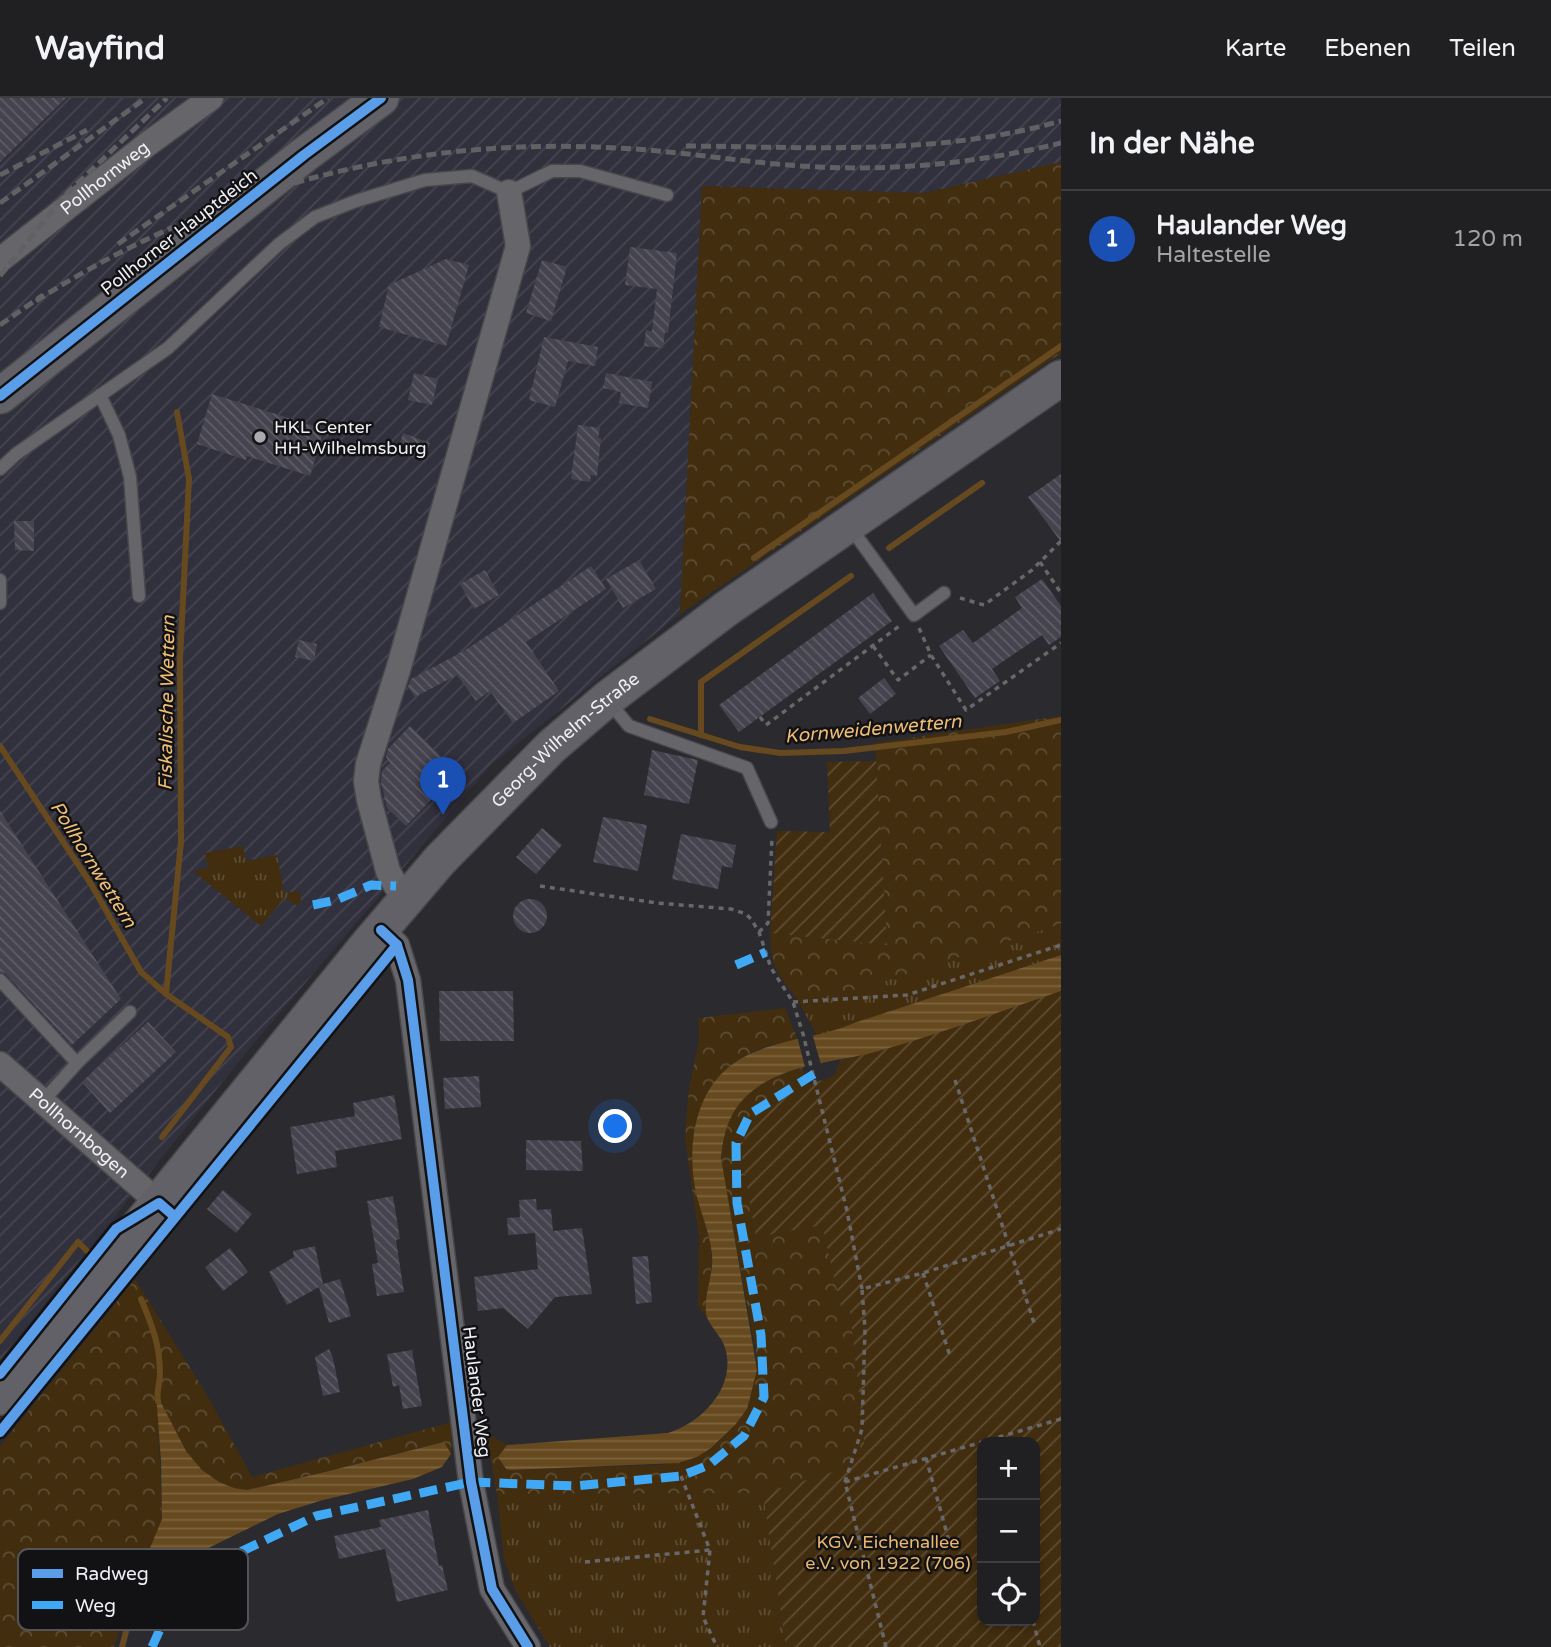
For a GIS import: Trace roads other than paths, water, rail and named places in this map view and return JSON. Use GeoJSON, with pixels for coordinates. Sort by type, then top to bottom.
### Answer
{"type":"FeatureCollection","features":[{"type":"Feature","properties":{"kind":"main road","name":"Pollhorner Hauptdeich"},"geometry":{"type":"LineString","coordinates":[[0,396],[293,163],[382,98]]}},
{"type":"Feature","properties":{"kind":"main road","name":"Georg-Wilhelm-Straße"},"geometry":{"type":"LineString","coordinates":[[0,1397],[408,898],[498,799],[551,747],[607,699],[726,609],[1061,378]]}},
{"type":"Feature","properties":{"kind":"street","name":"Pollhornweg"},"geometry":{"type":"LineString","coordinates":[[0,260],[211,98]]}},
{"type":"Feature","properties":{"kind":"street"},"geometry":{"type":"LineString","coordinates":[[408,898],[388,871],[369,800],[366,781],[368,764],[398,670],[518,246],[509,192]]}},
{"type":"Feature","properties":{"kind":"street","name":"Haulander Weg"},"geometry":{"type":"LineString","coordinates":[[381,930],[397,945],[408,980],[469,1471],[492,1588],[528,1647]]}},
{"type":"Feature","properties":{"kind":"street","name":"Pollhornbogen"},"geometry":{"type":"LineString","coordinates":[[0,1064],[159,1203]]}},
{"type":"Feature","properties":{"kind":"lane"},"geometry":{"type":"LineString","coordinates":[[0,469],[16,454],[168,348],[279,244],[315,216],[425,180],[472,176],[509,192],[552,171],[580,171],[667,195]]}},
{"type":"Feature","properties":{"kind":"lane"},"geometry":{"type":"LineString","coordinates":[[100,395],[119,435],[130,477],[139,597]]}},
{"type":"Feature","properties":{"kind":"lane"},"geometry":{"type":"LineString","coordinates":[[847,524],[914,615],[944,593]]}},
{"type":"Feature","properties":{"kind":"lane"},"geometry":{"type":"LineString","coordinates":[[0,580],[0,603]]}},
{"type":"Feature","properties":{"kind":"lane"},"geometry":{"type":"LineString","coordinates":[[607,699],[629,726],[747,768],[771,822]]}},
{"type":"Feature","properties":{"kind":"lane"},"geometry":{"type":"LineString","coordinates":[[0,980],[77,1063]]}},
{"type":"Feature","properties":{"kind":"lane"},"geometry":{"type":"LineString","coordinates":[[43,1101],[77,1063],[130,1012]]}},
{"type":"Feature","properties":{"kind":"waterway"},"geometry":{"type":"LineString","coordinates":[[754,558],[1061,346]]}},
{"type":"Feature","properties":{"kind":"waterway","name":"Fiskalische Wettern"},"geometry":{"type":"LineString","coordinates":[[166,994],[181,842],[180,660],[189,479],[177,412]]}},
{"type":"Feature","properties":{"kind":"waterway"},"geometry":{"type":"LineString","coordinates":[[889,548],[982,483]]}},
{"type":"Feature","properties":{"kind":"waterway"},"geometry":{"type":"LineString","coordinates":[[701,735],[701,682],[851,576]]}},
{"type":"Feature","properties":{"kind":"waterway","name":"Kornweidenwettern"},"geometry":{"type":"LineString","coordinates":[[650,719],[740,747],[780,753],[844,751],[1006,732],[1061,720]]}},
{"type":"Feature","properties":{"kind":"waterway","name":"Pollhornwettern"},"geometry":{"type":"LineString","coordinates":[[0,746],[91,884],[141,972],[166,994],[228,1037],[231,1047],[162,1137]]}},
{"type":"Feature","properties":{"kind":"waterway"},"geometry":{"type":"LineString","coordinates":[[0,1341],[78,1242],[91,1255]]}},
{"type":"Feature","properties":{"kind":"waterway"},"geometry":{"type":"LineString","coordinates":[[141,1299],[159,1354],[158,1401]]}},
{"type":"Feature","properties":{"kind":"waterway"},"geometry":{"type":"LineString","coordinates":[[122,1647],[126,1630]]}},
{"type":"Feature","properties":{"kind":"railway"},"geometry":{"type":"LineString","coordinates":[[0,203],[146,98]]}},
{"type":"Feature","properties":{"kind":"railway"},"geometry":{"type":"LineString","coordinates":[[0,276],[64,196],[167,98]]}},
{"type":"Feature","properties":{"kind":"railway"},"geometry":{"type":"LineString","coordinates":[[118,244],[328,98]]}},
{"type":"Feature","properties":{"kind":"railway"},"geometry":{"type":"LineString","coordinates":[[686,146],[828,148],[922,145],[1015,132],[1061,121]]}},
{"type":"Feature","properties":{"kind":"railway"},"geometry":{"type":"LineString","coordinates":[[0,175],[87,130]]}},
{"type":"Feature","properties":{"kind":"railway"},"geometry":{"type":"LineString","coordinates":[[36,301],[103,261],[172,228],[242,200],[314,178],[388,161],[463,151],[539,146],[617,148],[793,165],[879,168],[971,160],[1061,143]]}},
{"type":"Feature","properties":{"kind":"railway"},"geometry":{"type":"LineString","coordinates":[[0,325],[43,295]]}},
{"type":"Feature","properties":{"kind":"place","name":"HKL Center HH-Wilhelmsburg"},"geometry":{"type":"Point","coordinates":[260,437]}},
{"type":"Feature","properties":{"kind":"place","name":"Haulander Weg"},"geometry":{"type":"Point","coordinates":[443,815]}},
{"type":"Feature","properties":{"kind":"park label","name":"KGV. Eichenallee e.V. von 1922 (706)"},"geometry":{"type":"Point","coordinates":[888,1552]}}]}
